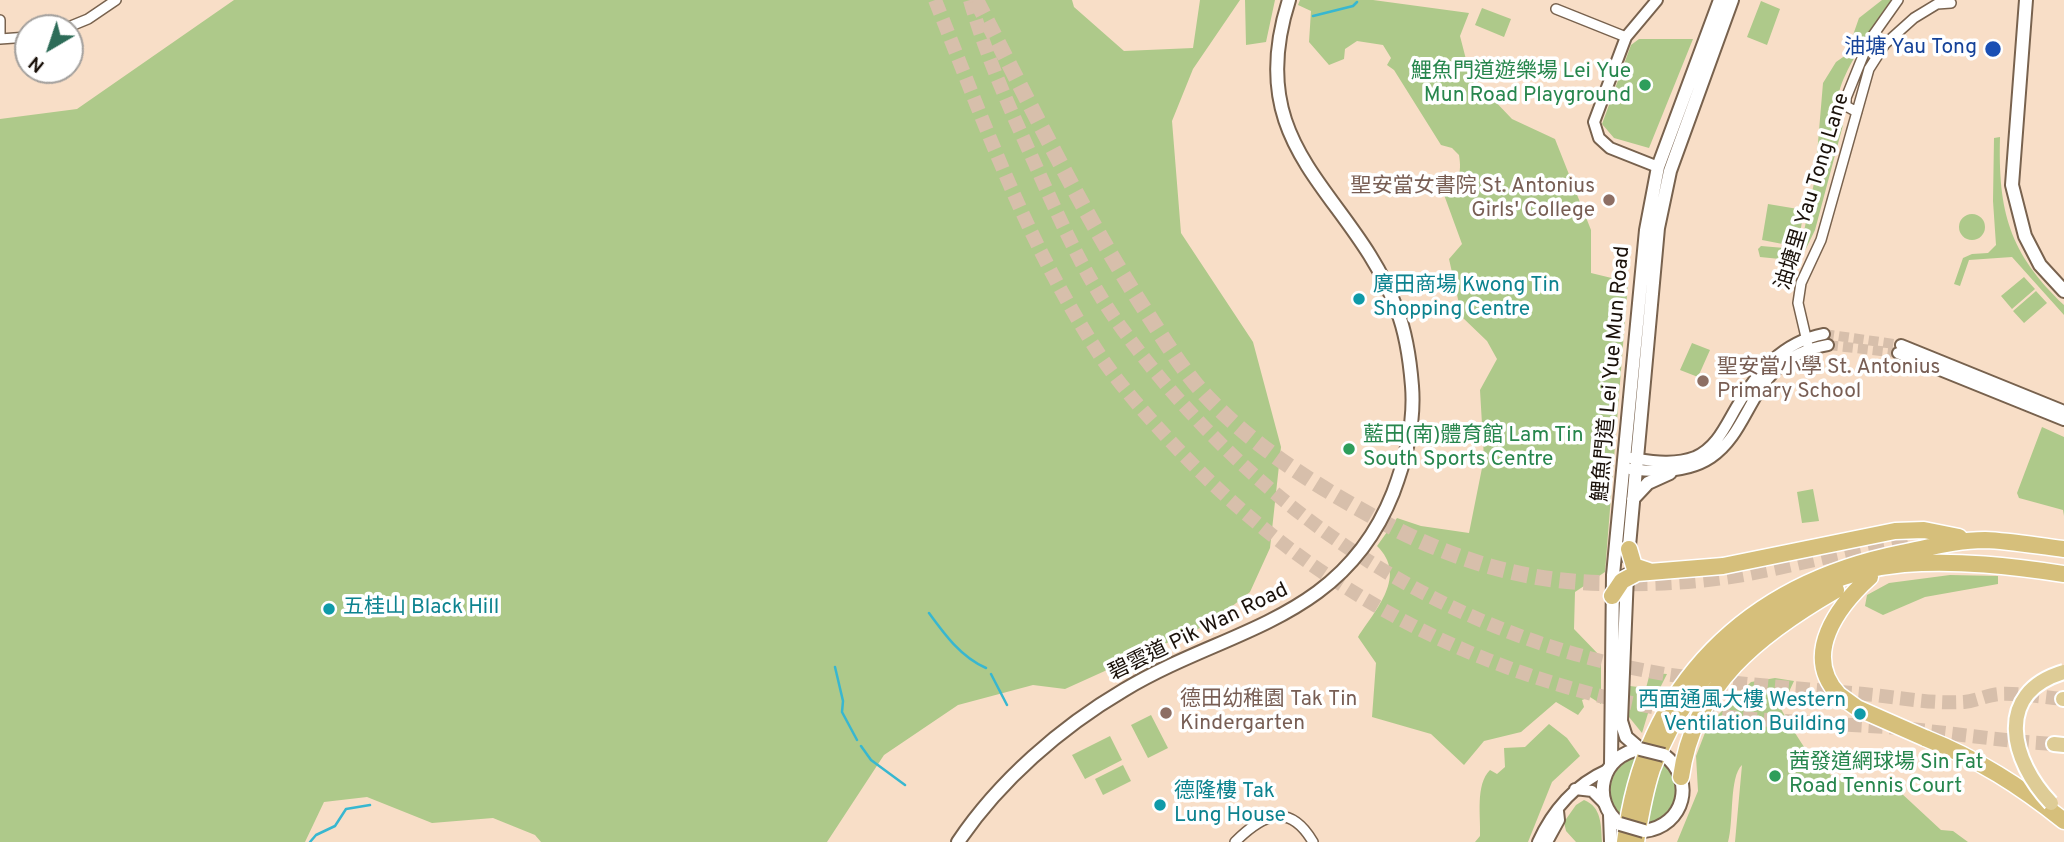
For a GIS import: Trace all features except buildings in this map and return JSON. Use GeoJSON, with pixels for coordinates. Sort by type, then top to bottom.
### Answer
{"type":"FeatureCollection","features":[{"type":"Feature","properties":{"kind":"highway"},"geometry":{"type":"LineString","coordinates":[[1612,596],[1618,584],[1627,578],[1652,571],[1723,566],[1895,531],[1924,530],[1951,536],[2064,549]]}},
{"type":"Feature","properties":{"kind":"highway"},"geometry":{"type":"LineString","coordinates":[[1911,539],[1951,536]]}},
{"type":"Feature","properties":{"kind":"highway"},"geometry":{"type":"LineString","coordinates":[[1625,842],[1637,778],[1659,725],[1685,683],[1735,628],[1780,596],[1830,571],[1929,547],[1983,540]]}},
{"type":"Feature","properties":{"kind":"highway"},"geometry":{"type":"LineString","coordinates":[[1629,549],[1634,566],[1652,571]]}},
{"type":"Feature","properties":{"kind":"highway"},"geometry":{"type":"LineString","coordinates":[[1640,836],[1648,781],[1670,729],[1706,675],[1742,636],[1801,596],[1851,576],[1903,564],[1954,563],[2064,574]]}},
{"type":"Feature","properties":{"kind":"highway"},"geometry":{"type":"LineString","coordinates":[[1681,777],[1689,734],[1714,690],[1741,657],[1765,636],[1835,590],[1898,569],[1954,563]]}},
{"type":"Feature","properties":{"kind":"highway"},"geometry":{"type":"LineString","coordinates":[[1871,577],[1840,608],[1824,642],[1825,672],[1839,695],[1867,713],[1978,761],[2049,805]]}},
{"type":"Feature","properties":{"kind":"highway"},"geometry":{"type":"LineString","coordinates":[[2064,672],[2041,682],[2029,694],[2021,707],[2015,729],[2023,765],[2049,805],[2064,821]]}},
{"type":"Feature","properties":{"kind":"main road","name":"碧雲道 Pik Wan Road"},"geometry":{"type":"LineString","coordinates":[[958,842],[1011,780],[1086,715],[1148,677],[1280,617],[1327,585],[1345,568],[1377,527],[1397,483],[1413,412],[1410,366],[1402,324],[1374,265],[1303,163],[1287,127],[1280,94],[1278,56],[1289,0]]}},
{"type":"Feature","properties":{"kind":"main road","name":"鯉魚門道 Lei Yue Mun Road"},"geometry":{"type":"LineString","coordinates":[[1611,814],[1602,790],[1609,767],[1612,596],[1630,464],[1646,230],[1720,0]]}},
{"type":"Feature","properties":{"kind":"main road","name":"鯉魚門道 Lei Yue Mun Road"},"geometry":{"type":"LineString","coordinates":[[1664,169],[1732,0]]}},
{"type":"Feature","properties":{"kind":"main road"},"geometry":{"type":"LineString","coordinates":[[2026,0],[2012,185],[2025,236],[2040,265],[2064,291]]}},
{"type":"Feature","properties":{"kind":"main road","name":"鯉魚門道 Lei Yue Mun Road"},"geometry":{"type":"LineString","coordinates":[[1630,464],[1633,499],[1621,721],[1626,737],[1640,749]]}},
{"type":"Feature","properties":{"kind":"main road"},"geometry":{"type":"LineString","coordinates":[[1633,499],[1648,483],[1670,473]]}},
{"type":"Feature","properties":{"kind":"main road"},"geometry":{"type":"LineString","coordinates":[[1609,767],[1621,756],[1640,749],[1664,755],[1681,777],[1681,804],[1653,842]]}},
{"type":"Feature","properties":{"kind":"main road"},"geometry":{"type":"LineString","coordinates":[[1611,814],[1640,836],[1664,825]]}},
{"type":"Feature","properties":{"kind":"main road"},"geometry":{"type":"LineString","coordinates":[[1611,814],[1611,842]]}},
{"type":"Feature","properties":{"kind":"street"},"geometry":{"type":"LineString","coordinates":[[84,21],[116,0]]}},
{"type":"Feature","properties":{"kind":"street"},"geometry":{"type":"LineString","coordinates":[[1657,0],[1626,37],[1594,117],[1599,138],[1610,148],[1664,169]]}},
{"type":"Feature","properties":{"kind":"street"},"geometry":{"type":"LineString","coordinates":[[1857,112],[1846,106],[1847,94],[1868,41],[1898,0]]}},
{"type":"Feature","properties":{"kind":"street","name":"油塘里 Yau Tong Lane"},"geometry":{"type":"LineString","coordinates":[[1807,344],[1798,303],[1801,283],[1821,240],[1869,69],[1885,44],[1923,12],[1937,4],[1951,3]]}},
{"type":"Feature","properties":{"kind":"street"},"geometry":{"type":"LineString","coordinates":[[1556,9],[1626,37]]}},
{"type":"Feature","properties":{"kind":"street"},"geometry":{"type":"LineString","coordinates":[[0,20],[0,39]]}},
{"type":"Feature","properties":{"kind":"street"},"geometry":{"type":"LineString","coordinates":[[1630,464],[1670,473],[1698,467],[1720,452],[1769,377],[1807,344],[1824,334]]}},
{"type":"Feature","properties":{"kind":"street"},"geometry":{"type":"LineString","coordinates":[[1630,464],[1681,460],[1707,450],[1718,440],[1763,369],[1784,350],[1807,344],[1828,345]]}},
{"type":"Feature","properties":{"kind":"street"},"geometry":{"type":"LineString","coordinates":[[2064,411],[1900,349],[2064,420]]}},
{"type":"Feature","properties":{"kind":"street"},"geometry":{"type":"LineString","coordinates":[[1547,839],[1559,820],[1558,811],[1576,789],[1609,767]]}},
{"type":"Feature","properties":{"kind":"street"},"geometry":{"type":"LineString","coordinates":[[1576,789],[1592,791],[1611,814]]}},
{"type":"Feature","properties":{"kind":"street"},"geometry":{"type":"LineString","coordinates":[[1235,842],[1254,824],[1269,816],[1281,815],[1299,824],[1313,842]]}},
{"type":"Feature","properties":{"kind":"green space"},"geometry":{"type":"Polygon","coordinates":[[[234,0],[1072,0],[1074,7],[1124,51],[1193,48],[1200,0],[1240,0],[1193,69],[1172,121],[1181,233],[1253,342],[1281,447],[1270,548],[1250,592],[1211,623],[1065,689],[1033,685],[958,705],[884,755],[827,842],[541,842],[535,835],[493,818],[432,823],[367,797],[324,802],[305,842],[0,842],[0,119],[77,109],[234,0]]]}},
{"type":"Feature","properties":{"kind":"green space"},"geometry":{"type":"Polygon","coordinates":[[[1245,0],[1275,0],[1266,42],[1246,45],[1245,0]]]}},
{"type":"Feature","properties":{"kind":"green space"},"geometry":{"type":"Polygon","coordinates":[[[1300,0],[1373,0],[1469,13],[1460,36],[1470,75],[1512,119],[1555,139],[1591,230],[1591,273],[1628,282],[1605,572],[1575,592],[1574,629],[1601,657],[1601,704],[1590,697],[1582,700],[1584,707],[1578,715],[1556,702],[1521,732],[1484,741],[1464,765],[1431,734],[1372,717],[1376,663],[1358,637],[1386,592],[1390,569],[1386,557],[1377,546],[1397,518],[1421,526],[1469,533],[1484,458],[1480,390],[1497,359],[1487,341],[1462,317],[1449,259],[1462,244],[1443,192],[1458,176],[1459,155],[1452,148],[1441,145],[1394,70],[1387,65],[1391,58],[1383,45],[1357,41],[1345,49],[1344,59],[1329,65],[1309,42],[1311,11],[1298,5],[1300,0]]]}},
{"type":"Feature","properties":{"kind":"green space"},"geometry":{"type":"Polygon","coordinates":[[[1882,0],[1892,0],[1863,43],[1838,96],[1837,112],[1843,125],[1815,230],[1800,261],[1760,257],[1758,249],[1761,246],[1798,247],[1762,240],[1768,204],[1804,210],[1798,245],[1802,241],[1815,178],[1823,83],[1836,62],[1846,55],[1859,18],[1882,0]]]}},
{"type":"Feature","properties":{"kind":"green space"},"geometry":{"type":"Polygon","coordinates":[[[1761,1],[1780,9],[1767,45],[1747,37],[1761,1]]]}},
{"type":"Feature","properties":{"kind":"green space"},"geometry":{"type":"Polygon","coordinates":[[[1482,8],[1511,19],[1504,37],[1475,25],[1482,8]]]}},
{"type":"Feature","properties":{"kind":"green space","name":"鯉魚門道遊樂場 Lei Yue Mun Road Playground"},"geometry":{"type":"Polygon","coordinates":[[[1639,39],[1693,39],[1649,148],[1614,138],[1602,124],[1631,45],[1639,39]]]}},
{"type":"Feature","properties":{"kind":"green space"},"geometry":{"type":"Polygon","coordinates":[[[2000,137],[2001,187],[2011,229],[2019,249],[2031,267],[2064,305],[2064,315],[2012,257],[1969,260],[1960,286],[1954,284],[1963,258],[1972,254],[1988,253],[1996,245],[1993,201],[1994,138],[2000,137]]]}},
{"type":"Feature","properties":{"kind":"green space"},"geometry":{"type":"Polygon","coordinates":[[[1972,214],[1981,218],[1985,227],[1981,236],[1972,240],[1963,236],[1959,227],[1963,218],[1972,214]]]}},
{"type":"Feature","properties":{"kind":"green space"},"geometry":{"type":"Polygon","coordinates":[[[2024,277],[2035,289],[2012,309],[2001,296],[2024,277]]]}},
{"type":"Feature","properties":{"kind":"green space"},"geometry":{"type":"Polygon","coordinates":[[[2036,291],[2047,303],[2024,323],[2013,311],[2036,291]]]}},
{"type":"Feature","properties":{"kind":"green space"},"geometry":{"type":"Polygon","coordinates":[[[1692,343],[1710,350],[1698,377],[1680,370],[1692,343]]]}},
{"type":"Feature","properties":{"kind":"green space"},"geometry":{"type":"Polygon","coordinates":[[[2042,427],[2064,437],[2064,516],[2063,510],[2019,498],[2017,493],[2042,427]]]}},
{"type":"Feature","properties":{"kind":"green space"},"geometry":{"type":"Polygon","coordinates":[[[1813,489],[1819,521],[1802,523],[1797,492],[1813,489]]]}},
{"type":"Feature","properties":{"kind":"green space"},"geometry":{"type":"Polygon","coordinates":[[[1950,575],[1998,576],[1998,584],[1925,597],[1883,615],[1865,606],[1867,595],[1889,583],[1950,575]]]}},
{"type":"Feature","properties":{"kind":"green space"},"geometry":{"type":"Polygon","coordinates":[[[1650,673],[1667,674],[1649,710],[1642,733],[1629,717],[1630,686],[1646,688],[1650,673]]]}},
{"type":"Feature","properties":{"kind":"green space"},"geometry":{"type":"Polygon","coordinates":[[[1775,678],[1794,681],[1781,709],[1804,746],[1826,771],[1856,786],[1900,792],[1941,830],[1953,831],[1968,842],[1735,842],[1742,765],[1733,789],[1728,842],[1677,842],[1698,791],[1696,756],[1708,725],[1751,682],[1775,678]]]}},
{"type":"Feature","properties":{"kind":"green space"},"geometry":{"type":"Polygon","coordinates":[[[1151,715],[1168,748],[1148,758],[1131,725],[1151,715]]]}},
{"type":"Feature","properties":{"kind":"green space"},"geometry":{"type":"Polygon","coordinates":[[[1549,724],[1567,738],[1580,756],[1552,782],[1528,842],[1475,842],[1480,836],[1480,801],[1485,776],[1490,770],[1497,774],[1505,767],[1504,748],[1525,747],[1549,724]]]}},
{"type":"Feature","properties":{"kind":"green space"},"geometry":{"type":"Polygon","coordinates":[[[1110,736],[1122,760],[1085,779],[1072,755],[1110,736]]]}},
{"type":"Feature","properties":{"kind":"green space"},"geometry":{"type":"Polygon","coordinates":[[[1637,757],[1621,815],[1612,799],[1612,782],[1620,767],[1637,757]]]}},
{"type":"Feature","properties":{"kind":"green space"},"geometry":{"type":"Polygon","coordinates":[[[1662,763],[1674,780],[1675,798],[1665,814],[1646,824],[1662,763]]]}},
{"type":"Feature","properties":{"kind":"green space"},"geometry":{"type":"Polygon","coordinates":[[[1123,765],[1131,781],[1103,795],[1095,779],[1123,765]]]}},
{"type":"Feature","properties":{"kind":"green space"},"geometry":{"type":"Polygon","coordinates":[[[1584,800],[1597,812],[1602,842],[1576,842],[1566,831],[1564,822],[1576,805],[1584,800]]]}},
{"type":"Feature","properties":{"kind":"waterway"},"geometry":{"type":"LineString","coordinates":[[1313,16],[1353,6],[1357,2]]}},
{"type":"Feature","properties":{"kind":"waterway"},"geometry":{"type":"LineString","coordinates":[[929,613],[961,652],[986,668]]}},
{"type":"Feature","properties":{"kind":"waterway"},"geometry":{"type":"LineString","coordinates":[[835,667],[843,701],[842,712],[857,740]]}},
{"type":"Feature","properties":{"kind":"waterway"},"geometry":{"type":"LineString","coordinates":[[991,674],[1007,705]]}},
{"type":"Feature","properties":{"kind":"waterway"},"geometry":{"type":"LineString","coordinates":[[861,746],[871,760],[905,785]]}},
{"type":"Feature","properties":{"kind":"waterway"},"geometry":{"type":"LineString","coordinates":[[310,842],[316,835],[335,826],[346,809],[370,805]]}},
{"type":"Feature","properties":{"kind":"tunnel"},"geometry":{"type":"LineString","coordinates":[[935,0],[1030,229],[1076,317],[1103,360],[1155,425],[1224,494],[1277,539],[1334,580],[1394,616],[1457,647],[1522,673],[1589,693],[1658,708],[1718,716],[1900,728],[2054,744]]}},
{"type":"Feature","properties":{"kind":"tunnel"},"geometry":{"type":"LineString","coordinates":[[970,0],[997,77],[1061,221],[1084,267],[1123,330],[1174,394],[1231,454],[1293,508],[1360,556],[1431,597],[1506,631],[1584,656],[1665,674],[1939,702],[1968,701],[1999,694],[2063,699]]}},
{"type":"Feature","properties":{"kind":"tunnel"},"geometry":{"type":"LineString","coordinates":[[976,0],[1098,232],[1183,368],[1201,391],[1248,435],[1286,464],[1348,503],[1425,543],[1482,564],[1541,578],[1602,583],[1708,579],[1911,539]]}},
{"type":"Feature","properties":{"kind":"tunnel"},"geometry":{"type":"LineString","coordinates":[[1824,334],[1901,345]]}},
{"type":"Feature","properties":{"kind":"tunnel"},"geometry":{"type":"LineString","coordinates":[[1828,345],[1898,353]]}},
{"type":"Feature","properties":{"kind":"place","name":"油塘 Yau Tong"},"geometry":{"type":"Point","coordinates":[1993,49]}},
{"type":"Feature","properties":{"kind":"place","name":"鯉魚門道遊樂場 Lei Yue Mun Road Playground"},"geometry":{"type":"Point","coordinates":[1645,85]}},
{"type":"Feature","properties":{"kind":"place","name":"聖安當女書院 St. Antonius Girls' College"},"geometry":{"type":"Point","coordinates":[1609,200]}},
{"type":"Feature","properties":{"kind":"place","name":"廣田商場 Kwong Tin Shopping Centre"},"geometry":{"type":"Point","coordinates":[1359,299]}},
{"type":"Feature","properties":{"kind":"place","name":"聖安當小學 St. Antonius Primary School"},"geometry":{"type":"Point","coordinates":[1703,381]}},
{"type":"Feature","properties":{"kind":"place","name":"藍田(南)體育館 Lam Tin South Sports Centre"},"geometry":{"type":"Point","coordinates":[1349,449]}},
{"type":"Feature","properties":{"kind":"place","name":"五桂山 Black Hill"},"geometry":{"type":"Point","coordinates":[329,609]}},
{"type":"Feature","properties":{"kind":"place","name":"德田幼稚園 Tak Tin Kindergarten"},"geometry":{"type":"Point","coordinates":[1166,713]}},
{"type":"Feature","properties":{"kind":"place","name":"西面通風大樓 Western Ventilation Building"},"geometry":{"type":"Point","coordinates":[1860,714]}},
{"type":"Feature","properties":{"kind":"place","name":"茜發道網球場 Sin Fat Road Tennis Court"},"geometry":{"type":"Point","coordinates":[1775,776]}},
{"type":"Feature","properties":{"kind":"place","name":"德隆樓 Tak Lung House"},"geometry":{"type":"Point","coordinates":[1160,805]}}]}
